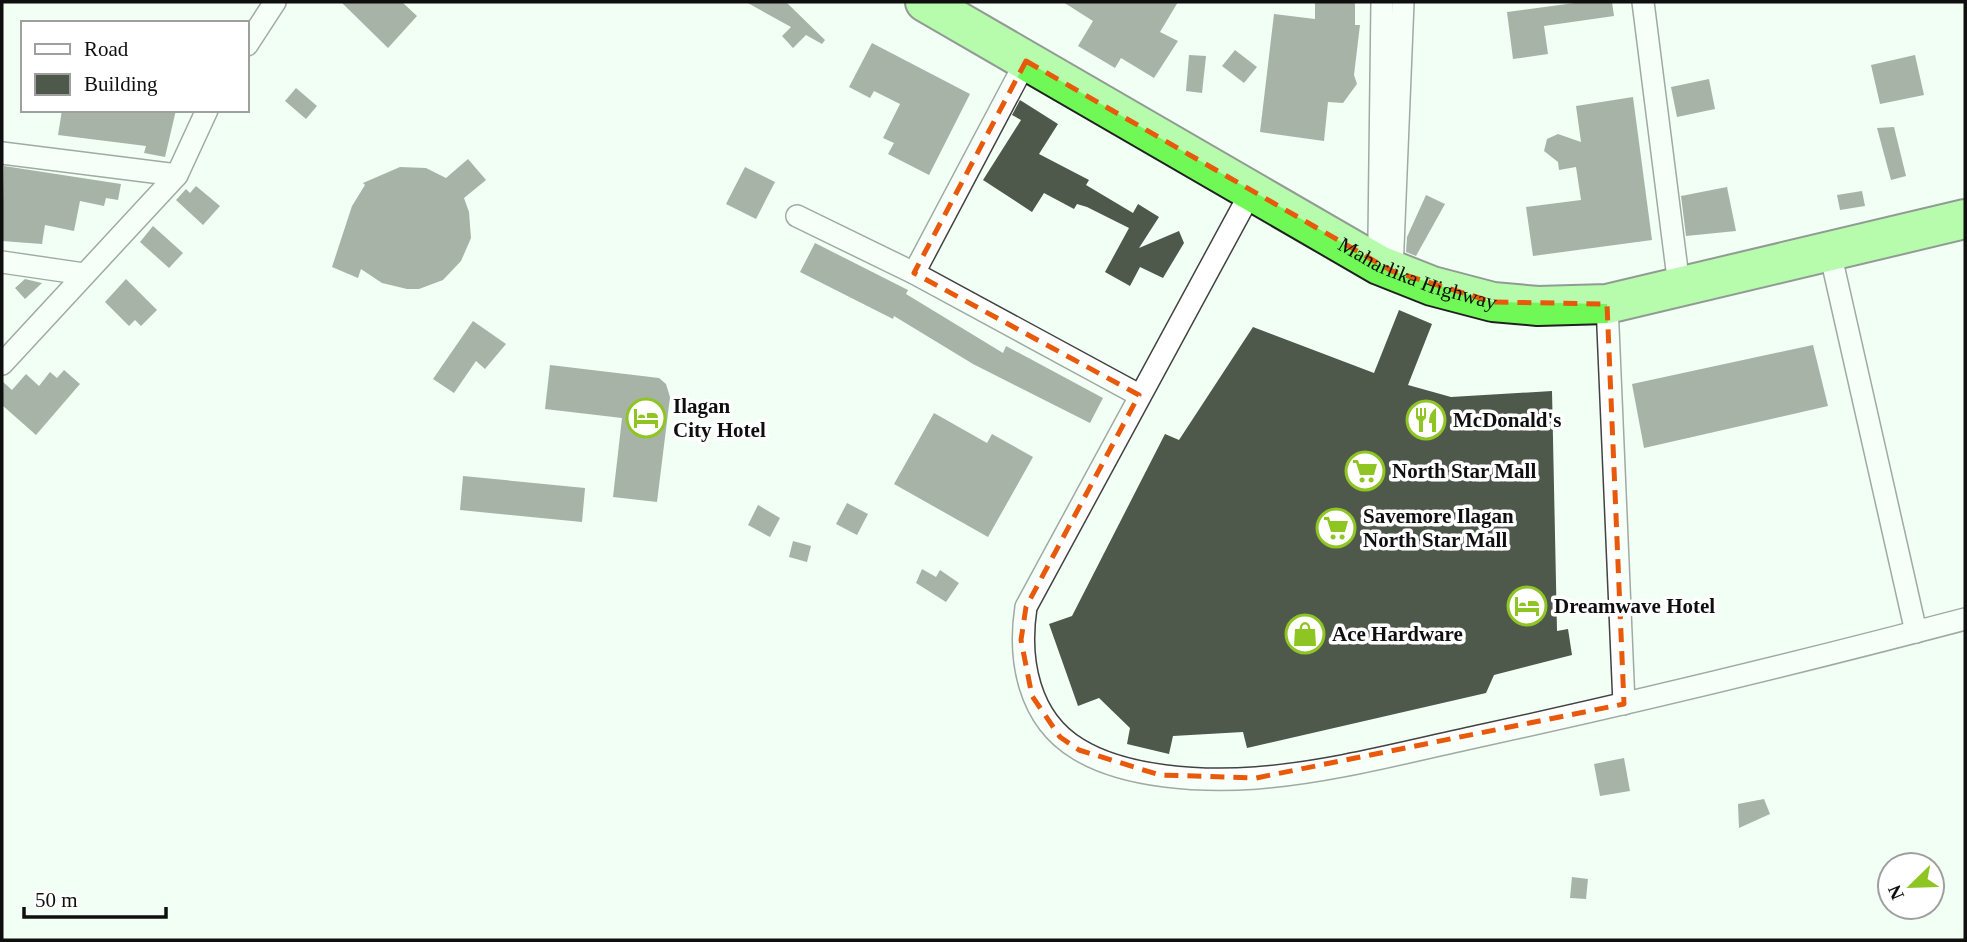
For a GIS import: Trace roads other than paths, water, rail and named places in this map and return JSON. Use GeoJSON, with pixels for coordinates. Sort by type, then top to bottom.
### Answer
{"type":"FeatureCollection","features":[{"type":"Feature","properties":{"kind":"highway","name":"Maharlika Highway"},"geometry":{"type":"LineString","coordinates":[[925,2],[1385,268],[1432,286],[1493,302],[1546,306],[1607,304],[1965,219]]}},
{"type":"Feature","properties":{"kind":"street"},"geometry":{"type":"LineString","coordinates":[[248,43],[275,2]]}},
{"type":"Feature","properties":{"kind":"street"},"geometry":{"type":"LineString","coordinates":[[1382,2],[1385,268]]}},
{"type":"Feature","properties":{"kind":"street"},"geometry":{"type":"LineString","coordinates":[[1385,268],[1403,2]]}},
{"type":"Feature","properties":{"kind":"street"},"geometry":{"type":"LineString","coordinates":[[1643,2],[1679,286]]}},
{"type":"Feature","properties":{"kind":"street"},"geometry":{"type":"LineString","coordinates":[[914,273],[1026,61]]}},
{"type":"Feature","properties":{"kind":"street"},"geometry":{"type":"LineString","coordinates":[[2,364],[177,175],[206,112]]}},
{"type":"Feature","properties":{"kind":"street"},"geometry":{"type":"LineString","coordinates":[[2,153],[177,175]]}},
{"type":"Feature","properties":{"kind":"street"},"geometry":{"type":"LineString","coordinates":[[1252,190],[1026,607],[1021,640],[1032,695],[1060,737],[1080,750],[1104,760],[1160,775],[1256,778],[1323,769],[1624,704],[1965,619]]}},
{"type":"Feature","properties":{"kind":"street"},"geometry":{"type":"LineString","coordinates":[[797,216],[914,273],[1139,395]]}},
{"type":"Feature","properties":{"kind":"street"},"geometry":{"type":"LineString","coordinates":[[1830,252],[1916,632]]}},
{"type":"Feature","properties":{"kind":"street"},"geometry":{"type":"LineString","coordinates":[[2,262],[83,274]]}},
{"type":"Feature","properties":{"kind":"street"},"geometry":{"type":"LineString","coordinates":[[1607,304],[1624,704]]}},
{"type":"Feature","properties":{"kind":"place","name":"Ilagan City Hotel"},"geometry":{"type":"Point","coordinates":[646,418]}},
{"type":"Feature","properties":{"kind":"place","name":"McDonald's"},"geometry":{"type":"Point","coordinates":[1426,420]}},
{"type":"Feature","properties":{"kind":"place","name":"North Star Mall"},"geometry":{"type":"Point","coordinates":[1365,471]}},
{"type":"Feature","properties":{"kind":"place","name":"Savemore Ilagan North Star Mall"},"geometry":{"type":"Point","coordinates":[1336,528]}},
{"type":"Feature","properties":{"kind":"place","name":"Dreamwave Hotel"},"geometry":{"type":"Point","coordinates":[1527,606]}},
{"type":"Feature","properties":{"kind":"place","name":"Ace Hardware"},"geometry":{"type":"Point","coordinates":[1305,634]}}]}
